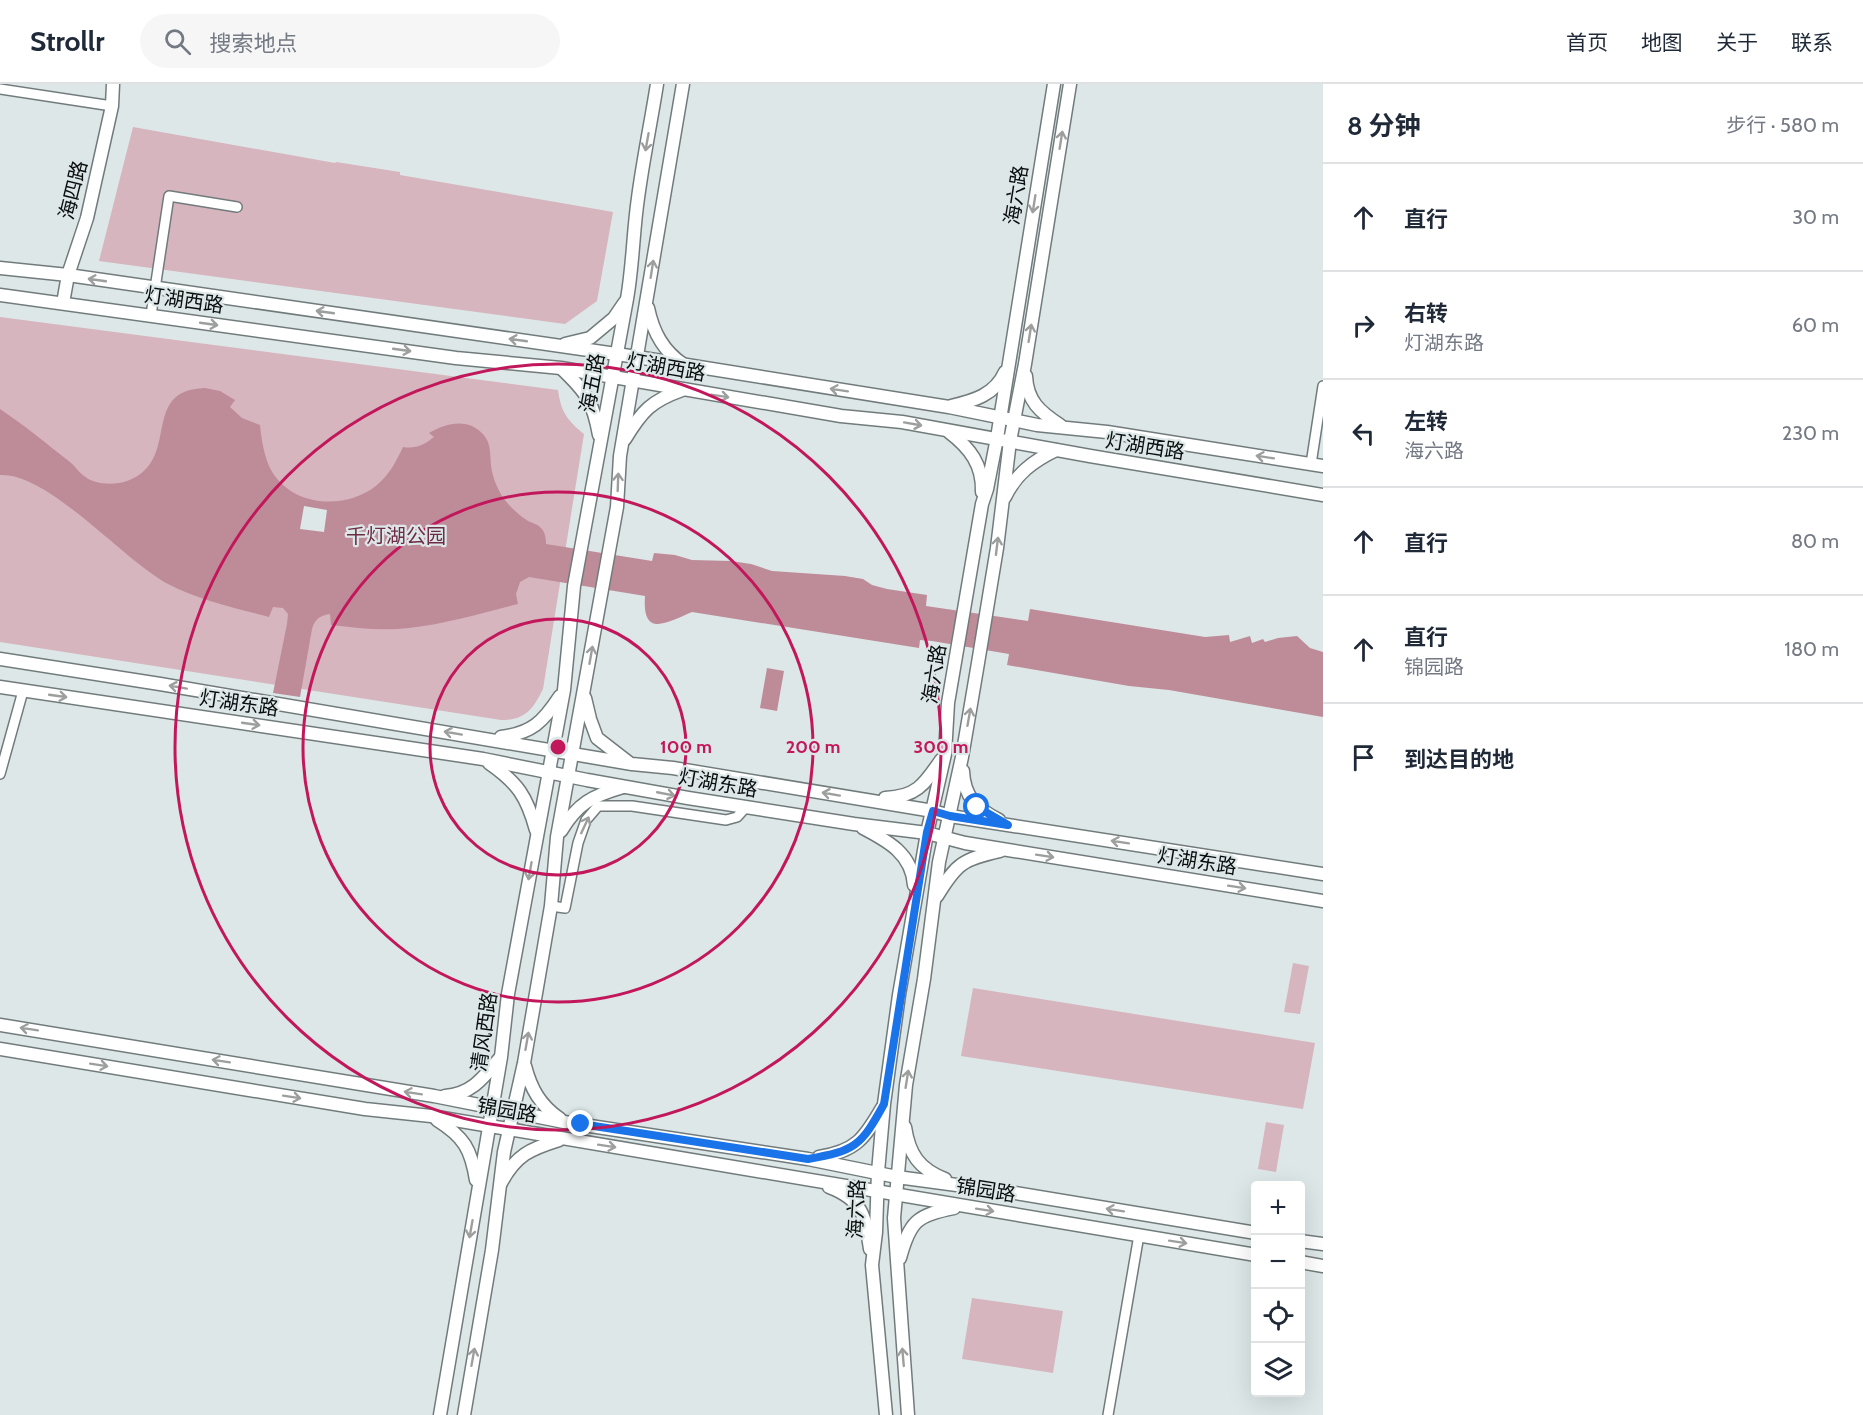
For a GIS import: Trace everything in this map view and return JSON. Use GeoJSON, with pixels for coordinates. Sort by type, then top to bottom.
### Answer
{"type":"FeatureCollection","features":[{"type":"Feature","properties":{"kind":"main road","name":"海四路"},"geometry":{"type":"LineString","coordinates":[[63,303],[68,275],[87,218],[112,106],[113,84]]}},
{"type":"Feature","properties":{"kind":"main road","name":"海五路"},"geometry":{"type":"LineString","coordinates":[[564,690],[574,586],[632,269],[638,196],[657,84]]}},
{"type":"Feature","properties":{"kind":"main road"},"geometry":{"type":"LineString","coordinates":[[464,1415],[492,1250],[498,1190],[508,1130],[524,1063],[551,906],[557,837],[567,776],[573,754],[617,507],[621,445],[683,84]]}},
{"type":"Feature","properties":{"kind":"main road","name":"海六路"},"geometry":{"type":"LineString","coordinates":[[886,1415],[872,1265],[884,1104],[927,832],[945,754],[948,703],[982,504],[997,438],[1054,84]]}},
{"type":"Feature","properties":{"kind":"main road","name":"海六路"},"geometry":{"type":"LineString","coordinates":[[908,1415],[894,1218],[903,1111],[933,902],[962,757],[988,604],[1013,420],[1025,364],[1070,84]]}},
{"type":"Feature","properties":{"kind":"main road","name":"灯湖西路"},"geometry":{"type":"LineString","coordinates":[[0,268],[68,275],[559,345],[949,407],[1037,425],[1061,426],[1317,465]]}},
{"type":"Feature","properties":{"kind":"main road","name":"灯湖西路"},"geometry":{"type":"LineString","coordinates":[[0,295],[456,358],[561,368],[841,416],[946,429],[1323,495]]}},
{"type":"Feature","properties":{"kind":"main road"},"geometry":{"type":"LineString","coordinates":[[559,345],[590,338],[614,318],[627,299]]}},
{"type":"Feature","properties":{"kind":"main road"},"geometry":{"type":"LineString","coordinates":[[646,303],[651,323],[660,341],[673,358],[684,366]]}},
{"type":"Feature","properties":{"kind":"main road"},"geometry":{"type":"LineString","coordinates":[[949,407],[978,399],[992,390],[1002,378],[1010,360]]}},
{"type":"Feature","properties":{"kind":"main road"},"geometry":{"type":"LineString","coordinates":[[1025,364],[1026,387],[1029,396],[1036,407],[1061,426]]}},
{"type":"Feature","properties":{"kind":"main road"},"geometry":{"type":"LineString","coordinates":[[561,368],[588,396],[595,413],[601,443]]}},
{"type":"Feature","properties":{"kind":"main road"},"geometry":{"type":"LineString","coordinates":[[621,445],[639,416],[648,407],[662,397],[682,390]]}},
{"type":"Feature","properties":{"kind":"main road"},"geometry":{"type":"LineString","coordinates":[[946,429],[968,447],[975,458],[982,486],[982,504]]}},
{"type":"Feature","properties":{"kind":"main road"},"geometry":{"type":"LineString","coordinates":[[1000,506],[1012,484],[1023,471],[1043,456],[1056,450]]}},
{"type":"Feature","properties":{"kind":"main road","name":"灯湖东路"},"geometry":{"type":"LineString","coordinates":[[0,659],[487,738],[632,765],[673,768],[933,811],[950,816],[1323,874]]}},
{"type":"Feature","properties":{"kind":"main road","name":"灯湖东路"},"geometry":{"type":"LineString","coordinates":[[0,687],[483,759],[746,807],[854,824],[927,832],[945,839],[1005,850],[1323,901]]}},
{"type":"Feature","properties":{"kind":"main road"},"geometry":{"type":"LineString","coordinates":[[487,738],[520,735],[533,727],[552,708],[564,690]]}},
{"type":"Feature","properties":{"kind":"main road","name":"清风西路"},"geometry":{"type":"LineString","coordinates":[[440,1415],[501,1057],[508,994],[564,690]]}},
{"type":"Feature","properties":{"kind":"main road"},"geometry":{"type":"LineString","coordinates":[[584,692],[597,738],[632,765]]}},
{"type":"Feature","properties":{"kind":"main road"},"geometry":{"type":"LineString","coordinates":[[858,799],[900,798],[912,794],[922,786],[945,754]]}},
{"type":"Feature","properties":{"kind":"main road"},"geometry":{"type":"LineString","coordinates":[[962,757],[963,782],[968,796],[977,807],[1008,825]]}},
{"type":"Feature","properties":{"kind":"main road"},"geometry":{"type":"LineString","coordinates":[[483,759],[507,775],[519,789],[529,806],[537,833]]}},
{"type":"Feature","properties":{"kind":"main road"},"geometry":{"type":"LineString","coordinates":[[557,837],[570,816],[580,806],[600,794],[627,786]]}},
{"type":"Feature","properties":{"kind":"main road"},"geometry":{"type":"LineString","coordinates":[[884,827],[894,816],[889,804]]}},
{"type":"Feature","properties":{"kind":"main road"},"geometry":{"type":"LineString","coordinates":[[854,824],[898,848],[914,875],[915,901]]}},
{"type":"Feature","properties":{"kind":"main road"},"geometry":{"type":"LineString","coordinates":[[933,902],[950,873],[961,863],[1005,850]]}},
{"type":"Feature","properties":{"kind":"main road"},"geometry":{"type":"LineString","coordinates":[[0,1025],[434,1096],[464,1092],[476,1086],[501,1057]]}},
{"type":"Feature","properties":{"kind":"main road","name":"锦园路"},"geometry":{"type":"LineString","coordinates":[[0,1049],[365,1109],[431,1116],[1251,1254]]}},
{"type":"Feature","properties":{"kind":"main road"},"geometry":{"type":"LineString","coordinates":[[524,1063],[529,1082],[538,1100],[549,1112],[564,1122]]}},
{"type":"Feature","properties":{"kind":"main road","name":"锦园路"},"geometry":{"type":"LineString","coordinates":[[434,1096],[564,1122],[808,1159],[897,1177],[1251,1232]]}},
{"type":"Feature","properties":{"kind":"main road"},"geometry":{"type":"LineString","coordinates":[[808,1159],[834,1155],[857,1144],[865,1137],[884,1104]]}},
{"type":"Feature","properties":{"kind":"main road"},"geometry":{"type":"LineString","coordinates":[[903,1111],[911,1150],[920,1164],[931,1173],[965,1186]]}},
{"type":"Feature","properties":{"kind":"main road"},"geometry":{"type":"LineString","coordinates":[[431,1116],[448,1127],[467,1146],[473,1162],[478,1191]]}},
{"type":"Feature","properties":{"kind":"main road"},"geometry":{"type":"LineString","coordinates":[[498,1190],[506,1174],[531,1149],[564,1139]]}},
{"type":"Feature","properties":{"kind":"main road"},"geometry":{"type":"LineString","coordinates":[[805,1178],[843,1192],[859,1207],[866,1220],[872,1265]]}},
{"type":"Feature","properties":{"kind":"main road"},"geometry":{"type":"LineString","coordinates":[[897,1270],[905,1239],[911,1227],[920,1217],[932,1212],[964,1206]]}},
{"type":"Feature","properties":{"kind":"main road"},"geometry":{"type":"LineString","coordinates":[[1305,1241],[1323,1244]]}},
{"type":"Feature","properties":{"kind":"main road"},"geometry":{"type":"LineString","coordinates":[[1305,1263],[1323,1266]]}},
{"type":"Feature","properties":{"kind":"street"},"geometry":{"type":"LineString","coordinates":[[0,89],[112,106]]}},
{"type":"Feature","properties":{"kind":"street"},"geometry":{"type":"LineString","coordinates":[[151,315],[169,196],[237,207]]}},
{"type":"Feature","properties":{"kind":"street"},"geometry":{"type":"LineString","coordinates":[[1317,465],[1323,386]]}},
{"type":"Feature","properties":{"kind":"street"},"geometry":{"type":"LineString","coordinates":[[0,774],[23,691]]}},
{"type":"Feature","properties":{"kind":"street"},"geometry":{"type":"LineString","coordinates":[[551,906],[565,908],[578,843],[586,820],[598,806],[632,806],[726,820],[737,817],[746,807]]}},
{"type":"Feature","properties":{"kind":"street"},"geometry":{"type":"LineString","coordinates":[[1108,1415],[1138,1235]]}},
{"type":"Feature","properties":{"kind":"green space"},"geometry":{"type":"Polygon","coordinates":[[[133,127],[335,163],[400,172],[400,175],[613,212],[597,301],[565,324],[99,261],[133,127]]]}},
{"type":"Feature","properties":{"kind":"green space","name":"千灯湖公园"},"geometry":{"type":"Polygon","coordinates":[[[0,317],[558,390],[566,415],[584,434],[543,689],[532,708],[517,718],[501,720],[0,642],[0,317]]]}},
{"type":"Feature","properties":{"kind":"green space"},"geometry":{"type":"Polygon","coordinates":[[[1293,963],[1309,966],[1300,1014],[1284,1012],[1293,963]]]}},
{"type":"Feature","properties":{"kind":"green space"},"geometry":{"type":"Polygon","coordinates":[[[973,988],[1315,1043],[1303,1109],[961,1056],[973,988]]]}},
{"type":"Feature","properties":{"kind":"green space"},"geometry":{"type":"Polygon","coordinates":[[[1266,1122],[1284,1125],[1276,1172],[1258,1169],[1266,1122]]]}},
{"type":"Feature","properties":{"kind":"green space"},"geometry":{"type":"Polygon","coordinates":[[[972,1298],[1063,1311],[1053,1373],[962,1359],[972,1298]]]}},
{"type":"Feature","properties":{"kind":"shaded area"},"geometry":{"type":"Polygon","coordinates":[[[205,388],[220,391],[235,400],[230,407],[242,418],[260,425],[267,461],[275,476],[286,488],[300,496],[331,502],[363,494],[385,477],[403,447],[416,447],[423,444],[434,437],[429,433],[444,426],[466,424],[480,431],[488,441],[493,474],[504,499],[521,516],[542,529],[546,544],[652,561],[654,553],[675,555],[692,560],[751,564],[772,571],[845,576],[863,579],[872,585],[887,589],[927,595],[926,606],[1028,621],[1030,609],[1205,637],[1229,635],[1230,642],[1250,636],[1252,643],[1263,639],[1265,642],[1297,636],[1310,648],[1323,652],[1323,717],[1007,665],[1009,654],[932,641],[920,640],[919,648],[692,612],[658,624],[647,618],[645,596],[529,577],[520,582],[516,594],[518,604],[437,624],[399,629],[370,629],[331,625],[330,614],[320,617],[312,629],[300,697],[273,693],[287,624],[288,614],[283,608],[273,607],[269,617],[180,590],[150,572],[85,519],[40,487],[19,478],[0,475],[0,409],[70,462],[82,475],[101,483],[118,483],[127,481],[144,471],[153,458],[166,413],[172,401],[185,392],[205,388]]]}},
{"type":"Feature","properties":{"kind":"shaded area"},"geometry":{"type":"Polygon","coordinates":[[[767,668],[784,671],[777,711],[760,708],[767,668]]]}},
{"type":"Feature","properties":{"kind":"pier"},"geometry":{"type":"Polygon","coordinates":[[[304,506],[327,510],[324,532],[300,529],[304,506]]]}},
{"type":"Feature","properties":{"kind":"route"},"geometry":{"type":"LineString","coordinates":[[581,1124],[808,1159],[834,1155],[857,1144],[865,1137],[884,1104],[899,995],[927,832],[933,811],[1008,825],[977,807]]}}]}
